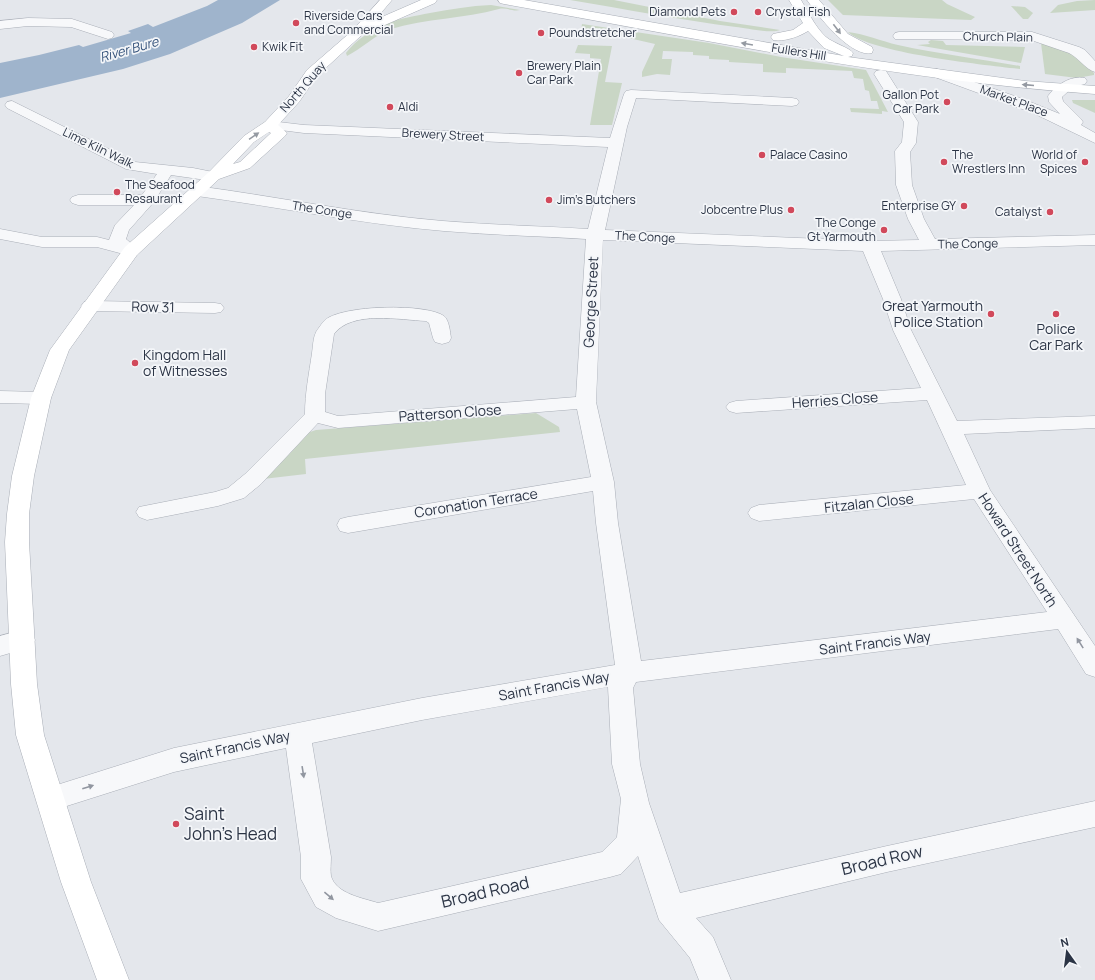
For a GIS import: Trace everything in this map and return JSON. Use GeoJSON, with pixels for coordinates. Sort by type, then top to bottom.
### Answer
{"type":"FeatureCollection","features":[{"type":"Feature","properties":{"kind":"main road","name":"North Quay"},"geometry":{"type":"LineString","coordinates":[[213,176],[245,165],[280,133],[270,125],[294,99],[312,73],[356,34],[386,0]]}},
{"type":"Feature","properties":{"kind":"main road","name":"North Quay"},"geometry":{"type":"LineString","coordinates":[[356,34],[376,23],[420,6],[430,0]]}},
{"type":"Feature","properties":{"kind":"main road","name":"Fullers Hill"},"geometry":{"type":"LineString","coordinates":[[504,0],[782,50],[1025,85],[1095,90]]}},
{"type":"Feature","properties":{"kind":"main road","name":"Fullers Hill"},"geometry":{"type":"LineString","coordinates":[[554,0],[777,37],[883,52]]}},
{"type":"Feature","properties":{"kind":"main road"},"geometry":{"type":"LineString","coordinates":[[795,0],[819,39],[836,50],[852,54],[924,65],[938,73]]}},
{"type":"Feature","properties":{"kind":"main road"},"geometry":{"type":"LineString","coordinates":[[813,0],[844,37],[868,50]]}},
{"type":"Feature","properties":{"kind":"main road"},"geometry":{"type":"LineString","coordinates":[[777,37],[797,33],[810,24]]}},
{"type":"Feature","properties":{"kind":"main road"},"geometry":{"type":"LineString","coordinates":[[914,57],[1095,83]]}},
{"type":"Feature","properties":{"kind":"main road"},"geometry":{"type":"LineString","coordinates":[[113,980],[76,882],[30,735],[11,643],[18,514],[23,476],[41,398],[60,350],[90,306],[131,251],[213,176]]}},
{"type":"Feature","properties":{"kind":"street"},"geometry":{"type":"LineString","coordinates":[[0,25],[28,22],[72,23],[108,35]]}},
{"type":"Feature","properties":{"kind":"street","name":"Church Plain"},"geometry":{"type":"LineString","coordinates":[[899,36],[920,40],[1032,36],[1080,53],[1095,68]]}},
{"type":"Feature","properties":{"kind":"street","name":"Market Place"},"geometry":{"type":"LineString","coordinates":[[938,73],[1056,116],[1091,137]]}},
{"type":"Feature","properties":{"kind":"street"},"geometry":{"type":"LineString","coordinates":[[881,74],[911,122],[909,143],[902,151],[904,185],[916,218],[930,245]]}},
{"type":"Feature","properties":{"kind":"street"},"geometry":{"type":"LineString","coordinates":[[1063,88],[1068,84],[1080,81]]}},
{"type":"Feature","properties":{"kind":"street","name":"Market Place"},"geometry":{"type":"LineString","coordinates":[[1063,88],[1055,96],[1056,102],[1091,137]]}},
{"type":"Feature","properties":{"kind":"street","name":"George Street"},"geometry":{"type":"LineString","coordinates":[[628,673],[628,659],[607,523],[603,482],[586,402],[589,322],[595,234],[620,127],[631,94],[792,102]]}},
{"type":"Feature","properties":{"kind":"street","name":"Lime Kiln Walk"},"geometry":{"type":"LineString","coordinates":[[12,105],[131,166],[196,172],[213,176]]}},
{"type":"Feature","properties":{"kind":"street","name":"Brewery Street"},"geometry":{"type":"LineString","coordinates":[[270,125],[304,129],[617,143]]}},
{"type":"Feature","properties":{"kind":"street"},"geometry":{"type":"LineString","coordinates":[[131,251],[117,240],[121,229],[147,200],[167,170]]}},
{"type":"Feature","properties":{"kind":"street","name":"The Conge"},"geometry":{"type":"LineString","coordinates":[[197,191],[258,199],[335,213],[443,226],[704,240],[870,246],[1095,240]]}},
{"type":"Feature","properties":{"kind":"street"},"geometry":{"type":"LineString","coordinates":[[78,200],[147,200]]}},
{"type":"Feature","properties":{"kind":"street"},"geometry":{"type":"LineString","coordinates":[[0,234],[42,242],[97,242],[131,251]]}},
{"type":"Feature","properties":{"kind":"street","name":"Howard Street North"},"geometry":{"type":"LineString","coordinates":[[870,246],[892,298],[902,330],[934,393],[980,491],[1095,667]]}},
{"type":"Feature","properties":{"kind":"street","name":"Row 31"},"geometry":{"type":"LineString","coordinates":[[90,306],[215,308]]}},
{"type":"Feature","properties":{"kind":"street"},"geometry":{"type":"LineString","coordinates":[[147,512],[218,499],[236,493],[253,479],[315,414],[315,394],[325,333],[328,327],[339,320],[355,314],[430,316],[438,320],[442,338]]}},
{"type":"Feature","properties":{"kind":"street","name":"Herries Close"},"geometry":{"type":"LineString","coordinates":[[736,407],[934,393]]}},
{"type":"Feature","properties":{"kind":"street"},"geometry":{"type":"LineString","coordinates":[[0,397],[41,398]]}},
{"type":"Feature","properties":{"kind":"street","name":"Patterson Close"},"geometry":{"type":"LineString","coordinates":[[315,414],[338,422],[586,402]]}},
{"type":"Feature","properties":{"kind":"street"},"geometry":{"type":"LineString","coordinates":[[950,428],[1095,422]]}},
{"type":"Feature","properties":{"kind":"street","name":"Coronation Terrace"},"geometry":{"type":"LineString","coordinates":[[348,525],[603,482]]}},
{"type":"Feature","properties":{"kind":"street","name":"Fitzalan Close"},"geometry":{"type":"LineString","coordinates":[[759,513],[980,491]]}},
{"type":"Feature","properties":{"kind":"street","name":"Saint Francis Way"},"geometry":{"type":"LineString","coordinates":[[51,799],[174,760],[422,708],[628,673],[1065,619]]}},
{"type":"Feature","properties":{"kind":"street","name":"Broad Road"},"geometry":{"type":"LineString","coordinates":[[297,734],[316,857],[316,879],[327,896],[347,908],[378,918],[610,864],[631,843],[635,799],[626,764],[620,688],[628,673]]}},
{"type":"Feature","properties":{"kind":"street"},"geometry":{"type":"LineString","coordinates":[[635,799],[670,910],[702,948],[715,980]]}},
{"type":"Feature","properties":{"kind":"street","name":"Broad Row"},"geometry":{"type":"LineString","coordinates":[[670,910],[887,859],[1095,814]]}},
{"type":"Feature","properties":{"kind":"green space"},"geometry":{"type":"Polygon","coordinates":[[[570,0],[614,0],[720,21],[780,30],[765,31],[673,18],[570,0]]]}},
{"type":"Feature","properties":{"kind":"green space"},"geometry":{"type":"Polygon","coordinates":[[[828,0],[942,0],[947,4],[975,17],[971,20],[843,15],[828,0]]]}},
{"type":"Feature","properties":{"kind":"green space"},"geometry":{"type":"Polygon","coordinates":[[[1095,0],[1095,10],[1050,13],[1058,5],[1077,1],[1095,0]]]}},
{"type":"Feature","properties":{"kind":"green space"},"geometry":{"type":"Polygon","coordinates":[[[491,5],[520,10],[502,9],[404,25],[385,32],[347,56],[346,53],[364,36],[380,26],[391,22],[445,10],[491,5]]]}},
{"type":"Feature","properties":{"kind":"green space"},"geometry":{"type":"Polygon","coordinates":[[[1011,6],[1025,7],[1033,13],[1028,19],[1023,19],[1011,6]]]}},
{"type":"Feature","properties":{"kind":"green space"},"geometry":{"type":"Polygon","coordinates":[[[582,24],[709,43],[781,57],[866,70],[888,112],[882,111],[882,114],[851,112],[850,108],[879,109],[877,101],[871,101],[869,91],[865,90],[863,79],[854,78],[852,71],[786,68],[786,73],[763,72],[763,64],[709,59],[709,56],[693,55],[693,52],[663,51],[662,59],[672,59],[670,75],[657,74],[642,77],[642,72],[655,44],[611,34],[612,31],[581,30],[582,24]]]}},
{"type":"Feature","properties":{"kind":"green space"},"geometry":{"type":"Polygon","coordinates":[[[848,32],[913,48],[1020,66],[1020,69],[956,61],[903,52],[879,46],[860,39],[848,32]]]}},
{"type":"Feature","properties":{"kind":"green space"},"geometry":{"type":"Polygon","coordinates":[[[931,40],[943,41],[946,45],[1025,47],[1021,63],[917,45],[930,44],[928,42],[931,40]]]}},
{"type":"Feature","properties":{"kind":"green space"},"geometry":{"type":"Polygon","coordinates":[[[1041,43],[1075,54],[1094,73],[1094,75],[1077,78],[1045,74],[1041,43]]]}},
{"type":"Feature","properties":{"kind":"green space"},"geometry":{"type":"Polygon","coordinates":[[[578,45],[612,46],[605,82],[622,83],[612,125],[590,125],[601,59],[590,58],[590,54],[575,53],[578,45]]]}},
{"type":"Feature","properties":{"kind":"green space"},"geometry":{"type":"Polygon","coordinates":[[[1072,100],[1095,100],[1095,113],[1073,103],[1072,100]]]}},
{"type":"Feature","properties":{"kind":"green space"},"geometry":{"type":"Polygon","coordinates":[[[536,413],[559,427],[560,432],[305,459],[306,474],[263,479],[307,433],[316,430],[536,413]]]}},
{"type":"Feature","properties":{"kind":"water","name":"River Bure"},"geometry":{"type":"Polygon","coordinates":[[[218,0],[280,0],[242,23],[170,54],[123,69],[0,98],[0,63],[79,45],[83,47],[131,33],[128,31],[148,24],[153,27],[207,6],[218,0]]]}},
{"type":"Feature","properties":{"kind":"place","name":"Diamond Pets"},"geometry":{"type":"Point","coordinates":[734,12]}},
{"type":"Feature","properties":{"kind":"place","name":"Crystal Fish"},"geometry":{"type":"Point","coordinates":[758,12]}},
{"type":"Feature","properties":{"kind":"place","name":"Riverside Cars and Commercial"},"geometry":{"type":"Point","coordinates":[296,23]}},
{"type":"Feature","properties":{"kind":"place","name":"Poundstretcher"},"geometry":{"type":"Point","coordinates":[541,33]}},
{"type":"Feature","properties":{"kind":"place","name":"Kwik Fit"},"geometry":{"type":"Point","coordinates":[254,47]}},
{"type":"Feature","properties":{"kind":"place","name":"Brewery Plain Car Park"},"geometry":{"type":"Point","coordinates":[519,73]}},
{"type":"Feature","properties":{"kind":"place","name":"Gallon Pot Car Park"},"geometry":{"type":"Point","coordinates":[947,102]}},
{"type":"Feature","properties":{"kind":"place","name":"Aldi"},"geometry":{"type":"Point","coordinates":[390,107]}},
{"type":"Feature","properties":{"kind":"place","name":"Palace Casino"},"geometry":{"type":"Point","coordinates":[762,155]}},
{"type":"Feature","properties":{"kind":"place","name":"The Wrestlers Inn"},"geometry":{"type":"Point","coordinates":[944,162]}},
{"type":"Feature","properties":{"kind":"place","name":"World of Spices"},"geometry":{"type":"Point","coordinates":[1085,162]}},
{"type":"Feature","properties":{"kind":"place","name":"The Seafood Resaurant"},"geometry":{"type":"Point","coordinates":[117,192]}},
{"type":"Feature","properties":{"kind":"place","name":"Jim's Butchers"},"geometry":{"type":"Point","coordinates":[549,200]}},
{"type":"Feature","properties":{"kind":"place","name":"Enterprise GY"},"geometry":{"type":"Point","coordinates":[964,206]}},
{"type":"Feature","properties":{"kind":"place","name":"Jobcentre Plus"},"geometry":{"type":"Point","coordinates":[791,210]}},
{"type":"Feature","properties":{"kind":"place","name":"Catalyst"},"geometry":{"type":"Point","coordinates":[1050,212]}},
{"type":"Feature","properties":{"kind":"place","name":"The Conge Gt Yarmouth"},"geometry":{"type":"Point","coordinates":[884,230]}},
{"type":"Feature","properties":{"kind":"place","name":"Great Yarmouth Police Station"},"geometry":{"type":"Point","coordinates":[991,314]}},
{"type":"Feature","properties":{"kind":"place","name":"Police Car Park"},"geometry":{"type":"Point","coordinates":[1056,314]}},
{"type":"Feature","properties":{"kind":"place","name":"Kingdom Hall of Witnesses"},"geometry":{"type":"Point","coordinates":[135,363]}},
{"type":"Feature","properties":{"kind":"place","name":"Saint John's Head"},"geometry":{"type":"Point","coordinates":[176,824]}}]}
